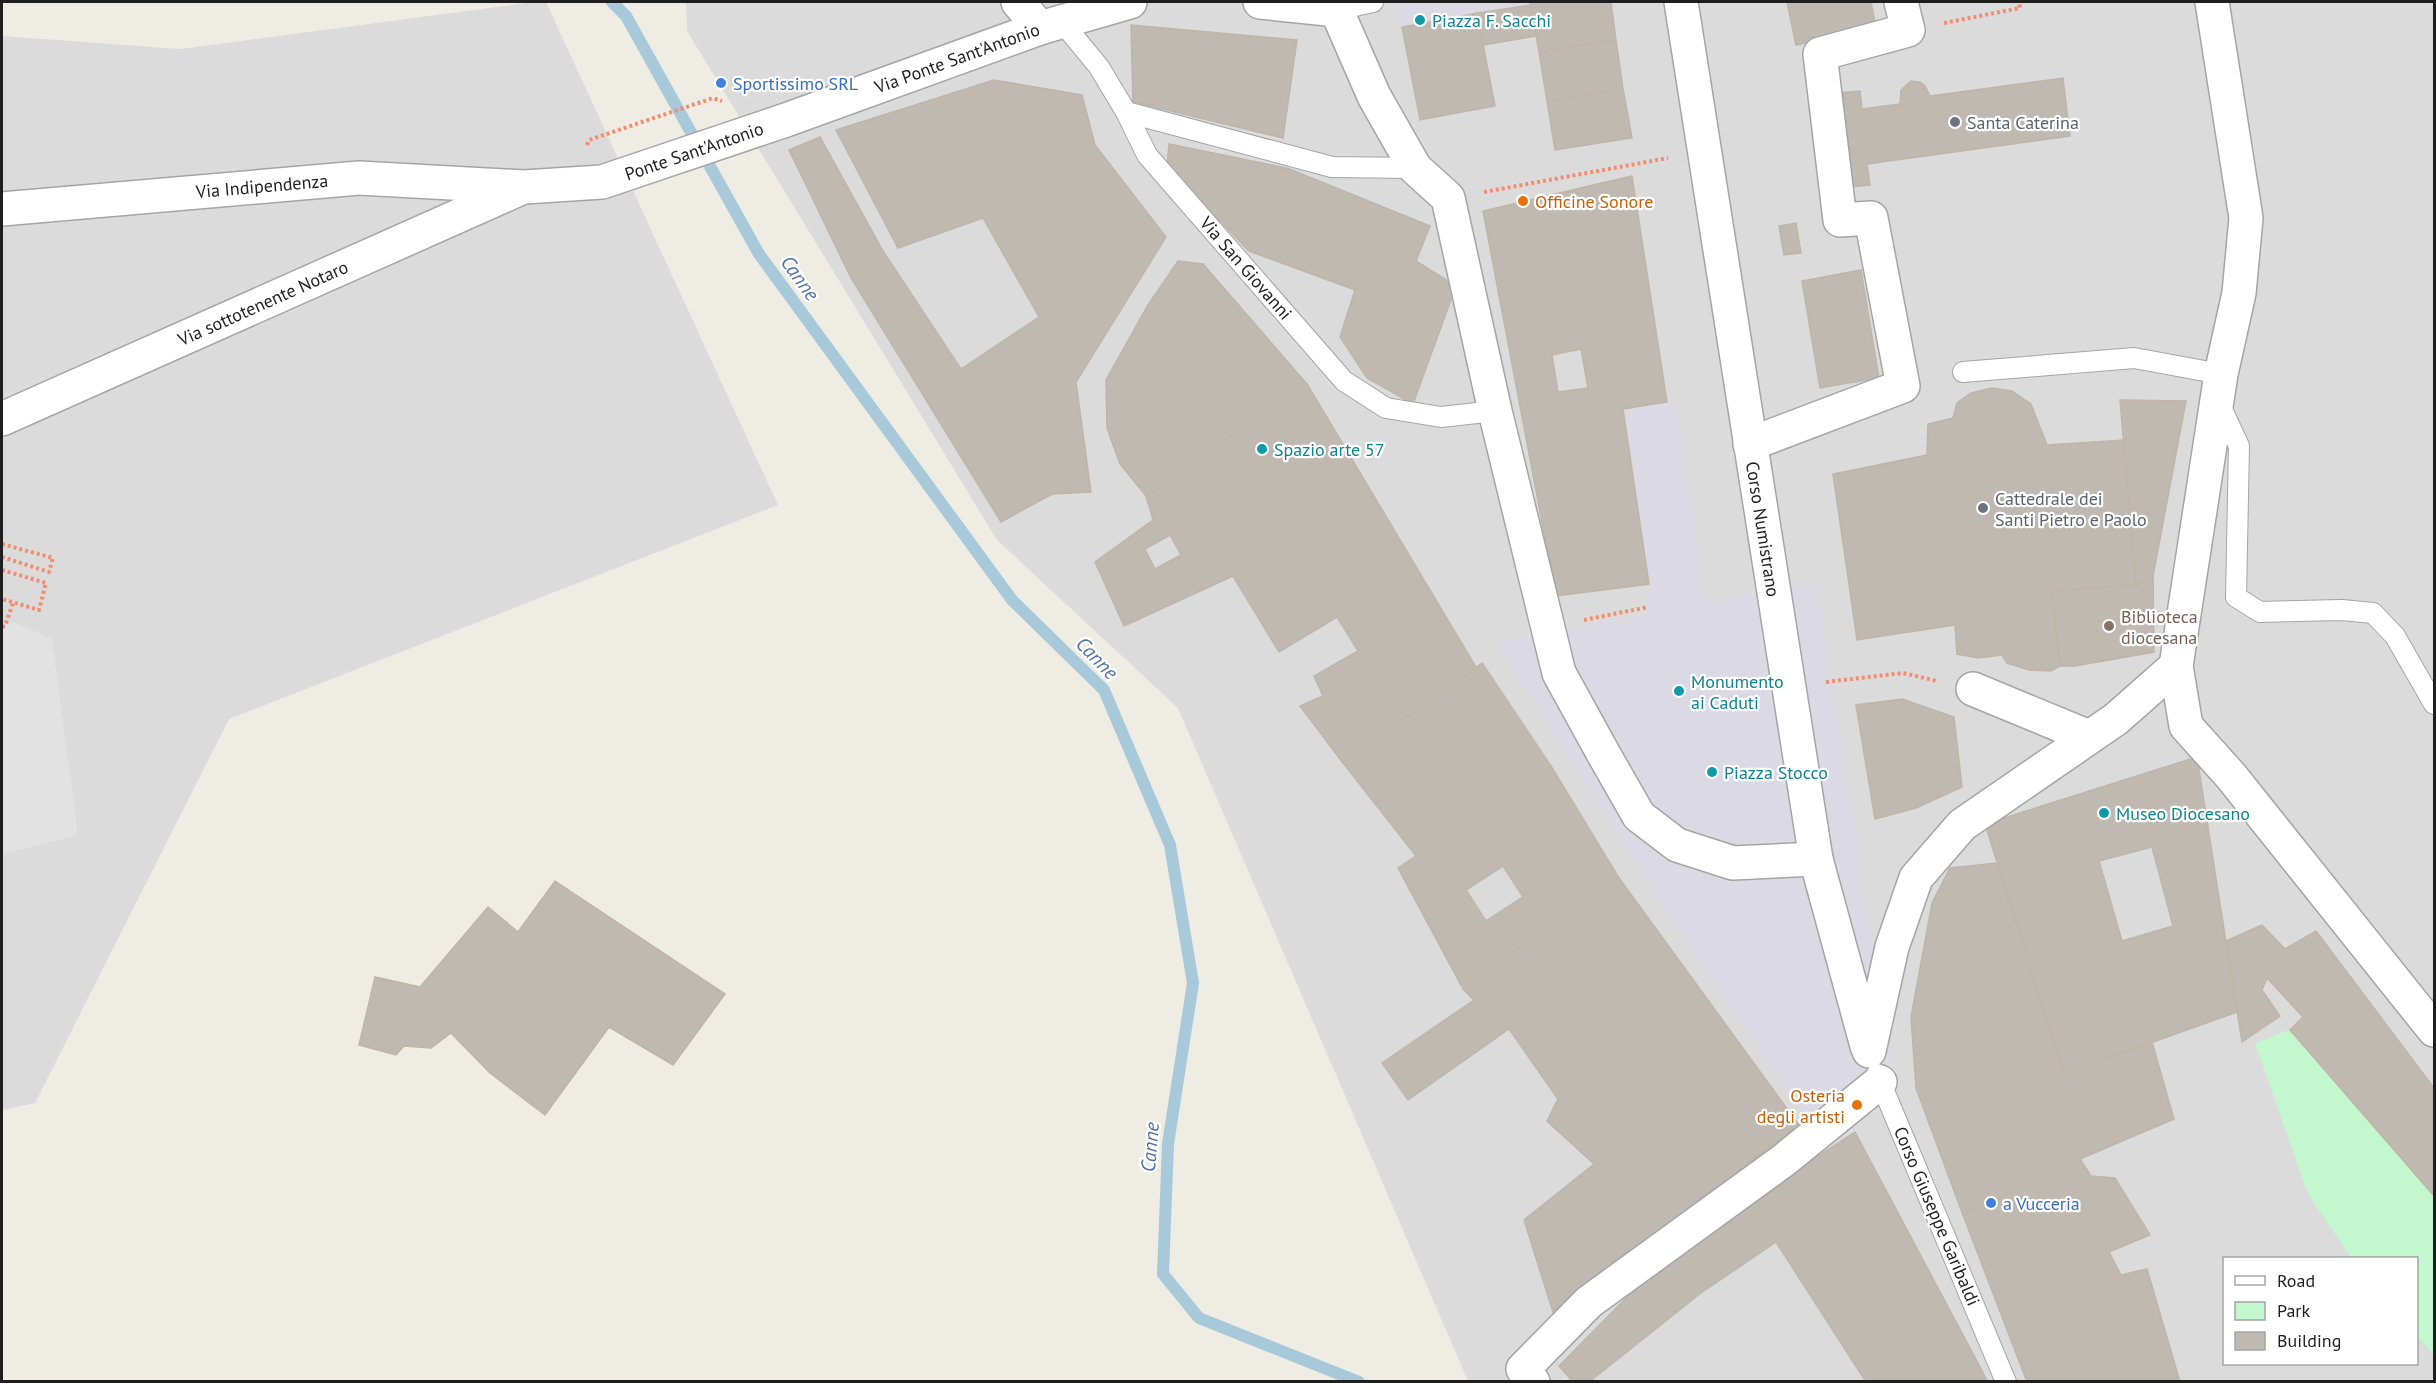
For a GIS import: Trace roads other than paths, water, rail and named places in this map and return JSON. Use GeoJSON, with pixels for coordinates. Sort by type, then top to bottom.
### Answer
{"type":"FeatureCollection","features":[{"type":"Feature","properties":{"kind":"street"},"geometry":{"type":"LineString","coordinates":[[1018,2],[1053,17]]}},
{"type":"Feature","properties":{"kind":"street","name":"Via Ponte Sant'Antonio"},"geometry":{"type":"LineString","coordinates":[[786,120],[1053,17],[1130,2]]}},
{"type":"Feature","properties":{"kind":"street"},"geometry":{"type":"LineString","coordinates":[[1260,2],[1335,6],[1374,96],[1415,168],[1448,198],[1495,411],[1559,673],[1639,816],[1677,845],[1733,863],[1816,859]]}},
{"type":"Feature","properties":{"kind":"street","name":"Corso Numistrano"},"geometry":{"type":"LineString","coordinates":[[1681,2],[1816,859],[1869,1051]]}},
{"type":"Feature","properties":{"kind":"street"},"geometry":{"type":"LineString","coordinates":[[2212,2],[2246,218],[2239,293],[2219,387],[2176,666],[2186,726],[2231,776],[2434,1030]]}},
{"type":"Feature","properties":{"kind":"street"},"geometry":{"type":"LineString","coordinates":[[1750,444],[1903,386],[1871,218],[1840,220],[1820,54],[1904,16]]}},
{"type":"Feature","properties":{"kind":"street","name":"Ponte Sant'Antonio"},"geometry":{"type":"LineString","coordinates":[[524,187],[602,182],[786,120]]}},
{"type":"Feature","properties":{"kind":"street","name":"Via Indipendenza"},"geometry":{"type":"LineString","coordinates":[[2,209],[359,178],[524,187]]}},
{"type":"Feature","properties":{"kind":"street","name":"Via sottotenente Notaro"},"geometry":{"type":"LineString","coordinates":[[2,419],[524,187]]}},
{"type":"Feature","properties":{"kind":"street"},"geometry":{"type":"LineString","coordinates":[[1869,1051],[1892,947],[1916,878],[1962,825],[2116,719],[2176,666]]}},
{"type":"Feature","properties":{"kind":"street"},"geometry":{"type":"LineString","coordinates":[[1973,689],[2089,737]]}},
{"type":"Feature","properties":{"kind":"street"},"geometry":{"type":"LineString","coordinates":[[1533,1382],[1523,1369],[1589,1302],[1784,1160],[1880,1082]]}},
{"type":"Feature","properties":{"kind":"lane"},"geometry":{"type":"LineString","coordinates":[[1335,6],[1373,2]]}},
{"type":"Feature","properties":{"kind":"lane","name":"Via San Giovanni"},"geometry":{"type":"LineString","coordinates":[[1053,17],[1099,67],[1126,112],[1147,155],[1344,381],[1386,408],[1441,417],[1495,411]]}},
{"type":"Feature","properties":{"kind":"lane"},"geometry":{"type":"LineString","coordinates":[[1126,112],[1332,168],[1415,168]]}},
{"type":"Feature","properties":{"kind":"lane"},"geometry":{"type":"LineString","coordinates":[[1963,372],[2134,358],[2219,387],[2239,446],[2236,597],[2259,612],[2342,610],[2373,613],[2426,671],[2434,704]]}},
{"type":"Feature","properties":{"kind":"lane","name":"Corso Giuseppe Garibaldi"},"geometry":{"type":"LineString","coordinates":[[1869,1051],[2006,1382]]}},
{"type":"Feature","properties":{"kind":"waterway","name":"Canne"},"geometry":{"type":"LineString","coordinates":[[612,2],[626,16],[759,254],[1012,600],[1104,690],[1170,845],[1193,983],[1168,1144],[1163,1274],[1199,1318],[1359,1382]]}},
{"type":"Feature","properties":{"kind":"place","name":"Piazza F. Sacchi"},"geometry":{"type":"Point","coordinates":[1420,20]}},
{"type":"Feature","properties":{"kind":"place","name":"Sportissimo SRL"},"geometry":{"type":"Point","coordinates":[721,83]}},
{"type":"Feature","properties":{"kind":"place","name":"Santa Caterina"},"geometry":{"type":"Point","coordinates":[1955,122]}},
{"type":"Feature","properties":{"kind":"place","name":"Officine Sonore"},"geometry":{"type":"Point","coordinates":[1523,201]}},
{"type":"Feature","properties":{"kind":"place","name":"Spazio arte 57"},"geometry":{"type":"Point","coordinates":[1262,449]}},
{"type":"Feature","properties":{"kind":"place","name":"Cattedrale dei Santi Pietro e Paolo"},"geometry":{"type":"Point","coordinates":[1983,508]}},
{"type":"Feature","properties":{"kind":"place","name":"Biblioteca diocesana"},"geometry":{"type":"Point","coordinates":[2109,626]}},
{"type":"Feature","properties":{"kind":"place","name":"Monumento ai Caduti"},"geometry":{"type":"Point","coordinates":[1679,691]}},
{"type":"Feature","properties":{"kind":"place","name":"Piazza Stocco"},"geometry":{"type":"Point","coordinates":[1712,772]}},
{"type":"Feature","properties":{"kind":"place","name":"Museo Diocesano"},"geometry":{"type":"Point","coordinates":[2104,813]}},
{"type":"Feature","properties":{"kind":"place","name":"Osteria degli artisti"},"geometry":{"type":"Point","coordinates":[1857,1105]}},
{"type":"Feature","properties":{"kind":"place","name":"a Vucceria"},"geometry":{"type":"Point","coordinates":[1991,1203]}}]}
